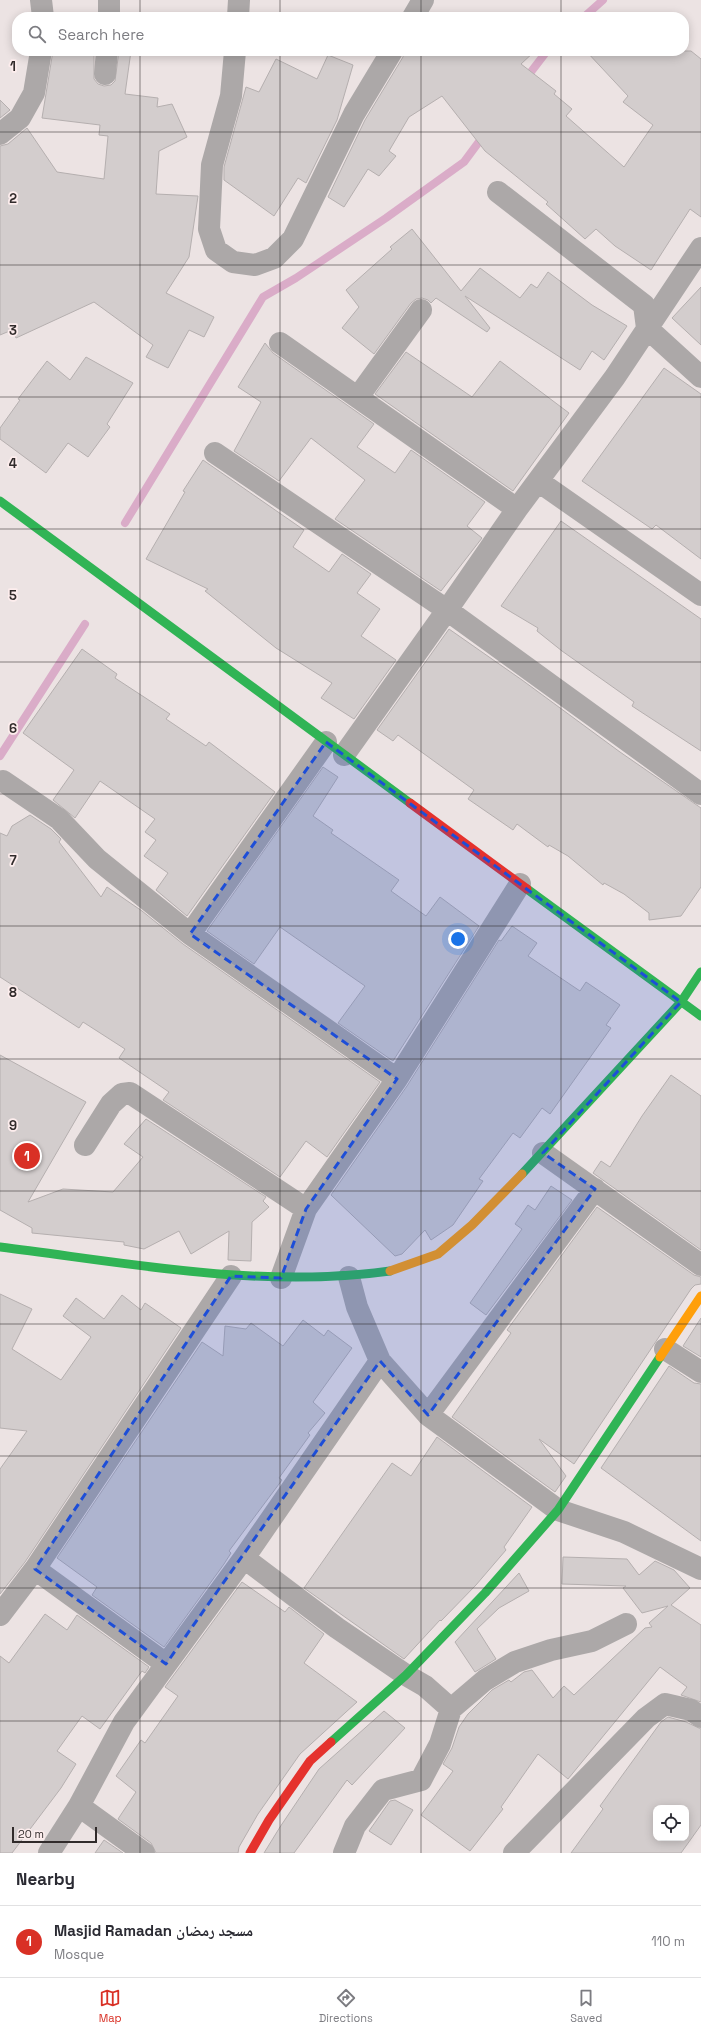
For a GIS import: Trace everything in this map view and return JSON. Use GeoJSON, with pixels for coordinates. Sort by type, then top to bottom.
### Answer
{"type":"FeatureCollection","features":[{"type":"Feature","properties":{"kind":"street"},"geometry":{"type":"LineString","coordinates":[[41,0],[42,12]]}},
{"type":"Feature","properties":{"kind":"street"},"geometry":{"type":"LineString","coordinates":[[109,0],[110,12]]}},
{"type":"Feature","properties":{"kind":"street"},"geometry":{"type":"LineString","coordinates":[[238,12],[239,0]]}},
{"type":"Feature","properties":{"kind":"street"},"geometry":{"type":"LineString","coordinates":[[0,134],[20,118],[34,93],[40,56]]}},
{"type":"Feature","properties":{"kind":"street"},"geometry":{"type":"LineString","coordinates":[[105,74],[107,56]]}},
{"type":"Feature","properties":{"kind":"street"},"geometry":{"type":"LineString","coordinates":[[235,56],[231,96],[212,165],[208,229],[216,250],[233,262],[255,265],[274,258],[293,239],[354,114],[389,56]]}},
{"type":"Feature","properties":{"kind":"street"},"geometry":{"type":"LineString","coordinates":[[498,192],[644,305],[648,328],[701,377]]}},
{"type":"Feature","properties":{"kind":"street"},"geometry":{"type":"LineString","coordinates":[[190,934],[335,748],[447,610],[517,509],[614,377],[701,248]]}},
{"type":"Feature","properties":{"kind":"street"},"geometry":{"type":"LineString","coordinates":[[358,397],[421,310]]}},
{"type":"Feature","properties":{"kind":"street"},"geometry":{"type":"LineString","coordinates":[[280,343],[517,509]]}},
{"type":"Feature","properties":{"kind":"street"},"geometry":{"type":"LineString","coordinates":[[215,453],[447,610],[701,794]]}},
{"type":"Feature","properties":{"kind":"street"},"geometry":{"type":"LineString","coordinates":[[538,481],[701,595]]}},
{"type":"Feature","properties":{"kind":"street"},"geometry":{"type":"LineString","coordinates":[[0,501],[701,1016]]}},
{"type":"Feature","properties":{"kind":"street"},"geometry":{"type":"LineString","coordinates":[[3,781],[59,818],[97,859],[190,934],[397,1078]]}},
{"type":"Feature","properties":{"kind":"street"},"geometry":{"type":"LineString","coordinates":[[281,1278],[306,1209],[397,1078],[520,884]]}},
{"type":"Feature","properties":{"kind":"street"},"geometry":{"type":"LineString","coordinates":[[0,1248],[230,1276],[281,1278],[349,1277],[392,1271],[438,1254],[472,1225],[543,1153],[681,1002],[701,972]]}},
{"type":"Feature","properties":{"kind":"street"},"geometry":{"type":"LineString","coordinates":[[85,1145],[111,1104],[122,1094],[130,1093],[306,1209]]}},
{"type":"Feature","properties":{"kind":"street"},"geometry":{"type":"LineString","coordinates":[[543,1153],[701,1265]]}},
{"type":"Feature","properties":{"kind":"street"},"geometry":{"type":"LineString","coordinates":[[428,1415],[595,1189]]}},
{"type":"Feature","properties":{"kind":"street"},"geometry":{"type":"LineString","coordinates":[[0,1616],[34,1569],[230,1276]]}},
{"type":"Feature","properties":{"kind":"street"},"geometry":{"type":"LineString","coordinates":[[349,1277],[357,1307],[380,1361],[428,1415],[558,1510],[624,1532],[701,1569]]}},
{"type":"Feature","properties":{"kind":"street"},"geometry":{"type":"LineString","coordinates":[[250,1853],[268,1820],[310,1761],[406,1675],[485,1593],[558,1510],[701,1296]]}},
{"type":"Feature","properties":{"kind":"street"},"geometry":{"type":"LineString","coordinates":[[665,1349],[701,1372]]}},
{"type":"Feature","properties":{"kind":"street"},"geometry":{"type":"LineString","coordinates":[[50,1853],[79,1806],[124,1722],[244,1558],[380,1361]]}},
{"type":"Feature","properties":{"kind":"street"},"geometry":{"type":"LineString","coordinates":[[244,1558],[337,1628],[406,1675],[425,1686],[451,1709]]}},
{"type":"Feature","properties":{"kind":"street"},"geometry":{"type":"LineString","coordinates":[[34,1569],[166,1664]]}},
{"type":"Feature","properties":{"kind":"street"},"geometry":{"type":"LineString","coordinates":[[344,1853],[355,1826],[383,1790],[421,1780],[440,1744],[451,1709],[485,1680],[515,1662],[551,1650],[592,1641],[626,1624]]}},
{"type":"Feature","properties":{"kind":"street"},"geometry":{"type":"LineString","coordinates":[[514,1853],[635,1729],[665,1704],[691,1710],[701,1717]]}},
{"type":"Feature","properties":{"kind":"street"},"geometry":{"type":"LineString","coordinates":[[79,1806],[144,1853]]}},
{"type":"Feature","properties":{"kind":"highlighted area"},"geometry":{"type":"Polygon","coordinates":[[[326,742],[681,1002],[543,1153],[595,1189],[428,1415],[380,1361],[166,1664],[35,1569],[231,1276],[281,1278],[306,1209],[397,1079],[190,934],[326,742]]]}},
{"type":"Feature","properties":{"kind":"building"},"geometry":{"type":"Polygon","coordinates":[[[689,51],[691,51],[701,59],[701,217],[690,209],[651,270],[615,246],[596,229],[585,239],[546,204],[548,202],[485,151],[442,96],[409,117],[389,151],[396,156],[379,176],[368,169],[344,207],[328,197],[365,120],[403,57],[530,56],[521,64],[556,91],[554,94],[572,109],[566,116],[624,167],[653,125],[623,102],[628,96],[591,56],[689,56],[689,51]]]}},
{"type":"Feature","properties":{"kind":"building"},"geometry":{"type":"Polygon","coordinates":[[[52,56],[94,56],[94,79],[98,84],[104,86],[111,85],[115,81],[118,56],[130,56],[125,94],[158,98],[157,107],[172,104],[187,137],[159,151],[156,194],[198,196],[189,257],[166,293],[214,317],[204,337],[189,330],[168,368],[146,357],[153,345],[94,302],[16,338],[12,330],[0,335],[0,146],[8,144],[27,128],[57,172],[104,179],[108,136],[99,135],[100,125],[42,118],[52,56]]]}},
{"type":"Feature","properties":{"kind":"building"},"geometry":{"type":"Polygon","coordinates":[[[328,56],[353,65],[337,120],[306,183],[298,178],[274,216],[224,180],[224,167],[246,87],[259,92],[276,59],[317,79],[328,56]]]}},
{"type":"Feature","properties":{"kind":"building"},"geometry":{"type":"Polygon","coordinates":[[[0,100],[10,110],[0,118],[0,100]]]}},
{"type":"Feature","properties":{"kind":"building"},"geometry":{"type":"Polygon","coordinates":[[[412,229],[461,291],[480,268],[520,298],[531,284],[537,288],[548,272],[592,305],[627,326],[604,360],[592,351],[580,370],[465,296],[490,328],[487,332],[436,298],[431,303],[422,298],[416,299],[411,303],[374,354],[342,328],[359,307],[346,290],[392,249],[390,247],[412,229]]]}},
{"type":"Feature","properties":{"kind":"building"},"geometry":{"type":"Polygon","coordinates":[[[701,287],[701,345],[672,318],[701,287]]]}},
{"type":"Feature","properties":{"kind":"building"},"geometry":{"type":"Polygon","coordinates":[[[265,343],[273,353],[374,424],[357,447],[395,473],[411,450],[485,502],[467,526],[482,538],[441,591],[335,519],[365,480],[311,438],[279,481],[234,451],[261,402],[238,387],[265,343]]]}},
{"type":"Feature","properties":{"kind":"building"},"geometry":{"type":"Polygon","coordinates":[[[406,352],[472,397],[500,361],[569,413],[513,491],[375,394],[406,352]]]}},
{"type":"Feature","properties":{"kind":"building"},"geometry":{"type":"Polygon","coordinates":[[[86,357],[133,383],[107,424],[110,427],[88,457],[68,443],[46,473],[0,439],[0,428],[20,400],[18,399],[47,361],[70,380],[86,357]]]}},
{"type":"Feature","properties":{"kind":"building"},"geometry":{"type":"Polygon","coordinates":[[[664,368],[701,394],[701,559],[656,525],[652,529],[582,481],[664,368]]]}},
{"type":"Feature","properties":{"kind":"building"},"geometry":{"type":"Polygon","coordinates":[[[203,460],[304,530],[293,547],[329,572],[342,554],[371,574],[357,593],[380,609],[361,636],[396,660],[354,719],[321,698],[332,683],[276,648],[205,591],[208,589],[146,559],[185,492],[183,491],[203,460]]]}},
{"type":"Feature","properties":{"kind":"building"},"geometry":{"type":"Polygon","coordinates":[[[561,521],[701,619],[701,751],[632,706],[634,702],[562,651],[537,631],[538,628],[501,606],[561,521]]]}},
{"type":"Feature","properties":{"kind":"building"},"geometry":{"type":"Polygon","coordinates":[[[449,629],[522,680],[620,752],[701,808],[701,887],[681,916],[649,920],[649,913],[624,894],[604,883],[603,885],[568,856],[549,845],[548,847],[517,824],[513,830],[468,799],[474,790],[398,735],[393,741],[377,730],[449,629]]]}},
{"type":"Feature","properties":{"kind":"building"},"geometry":{"type":"Polygon","coordinates":[[[82,649],[117,674],[115,678],[170,714],[166,719],[206,746],[209,742],[275,792],[187,916],[156,890],[168,873],[144,856],[156,840],[145,832],[155,819],[100,781],[75,818],[53,800],[74,770],[23,733],[82,649]]]}},
{"type":"Feature","properties":{"kind":"building"},"geometry":{"type":"Polygon","coordinates":[[[323,767],[338,777],[313,816],[333,830],[331,833],[399,880],[391,891],[426,916],[440,897],[479,926],[393,1061],[338,1023],[365,986],[280,927],[254,964],[207,931],[323,767]]]}},
{"type":"Feature","properties":{"kind":"building"},"geometry":{"type":"Polygon","coordinates":[[[30,815],[51,829],[61,839],[59,842],[101,897],[107,887],[142,911],[183,944],[380,1082],[327,1157],[306,1141],[280,1177],[163,1100],[169,1092],[119,1058],[125,1049],[83,1022],[79,1028],[0,977],[0,833],[7,836],[12,826],[30,815]]]}},
{"type":"Feature","properties":{"kind":"building"},"geometry":{"type":"Polygon","coordinates":[[[512,926],[537,943],[528,956],[580,991],[586,982],[620,1005],[606,1025],[611,1028],[550,1114],[542,1108],[520,1138],[513,1133],[479,1179],[483,1181],[453,1225],[431,1240],[425,1230],[402,1254],[395,1256],[331,1195],[407,1086],[499,940],[501,941],[512,926]]]}},
{"type":"Feature","properties":{"kind":"building"},"geometry":{"type":"Polygon","coordinates":[[[0,1055],[86,1102],[28,1202],[63,1189],[113,1192],[143,1157],[124,1144],[146,1119],[266,1197],[263,1201],[269,1207],[252,1222],[251,1261],[228,1260],[229,1231],[191,1254],[179,1231],[144,1249],[124,1245],[124,1242],[32,1233],[32,1228],[0,1210],[0,1055]]]}},
{"type":"Feature","properties":{"kind":"building"},"geometry":{"type":"Polygon","coordinates":[[[671,1075],[701,1096],[701,1250],[593,1173],[601,1161],[610,1167],[642,1116],[671,1075]]]}},
{"type":"Feature","properties":{"kind":"building"},"geometry":{"type":"Polygon","coordinates":[[[551,1186],[572,1200],[486,1315],[470,1303],[522,1229],[515,1224],[528,1205],[535,1210],[551,1186]]]}},
{"type":"Feature","properties":{"kind":"building"},"geometry":{"type":"Polygon","coordinates":[[[597,1207],[694,1275],[701,1277],[701,1284],[695,1285],[691,1289],[574,1464],[539,1439],[566,1476],[555,1492],[452,1417],[511,1333],[507,1330],[597,1207]]]}},
{"type":"Feature","properties":{"kind":"building"},"geometry":{"type":"Polygon","coordinates":[[[0,1294],[32,1309],[12,1349],[61,1380],[91,1337],[63,1316],[76,1298],[104,1319],[122,1295],[141,1310],[145,1303],[181,1328],[25,1562],[0,1594],[0,1469],[27,1431],[0,1428],[0,1294]]]}},
{"type":"Feature","properties":{"kind":"building"},"geometry":{"type":"Polygon","coordinates":[[[701,1318],[701,1357],[683,1346],[701,1318]]]}},
{"type":"Feature","properties":{"kind":"building"},"geometry":{"type":"Polygon","coordinates":[[[303,1320],[324,1336],[328,1330],[352,1348],[313,1402],[325,1413],[308,1433],[310,1435],[279,1478],[282,1480],[229,1551],[231,1553],[224,1564],[164,1647],[92,1595],[97,1587],[57,1558],[202,1342],[223,1356],[225,1326],[246,1329],[251,1323],[283,1346],[303,1320]]]}},
{"type":"Feature","properties":{"kind":"building"},"geometry":{"type":"Polygon","coordinates":[[[669,1366],[694,1383],[701,1384],[701,1541],[601,1468],[669,1366]]]}},
{"type":"Feature","properties":{"kind":"building"},"geometry":{"type":"Polygon","coordinates":[[[437,1437],[532,1507],[504,1547],[506,1550],[476,1585],[441,1621],[440,1620],[404,1659],[304,1588],[392,1463],[411,1476],[437,1437]]]}},
{"type":"Feature","properties":{"kind":"building"},"geometry":{"type":"Polygon","coordinates":[[[563,1557],[627,1559],[639,1575],[655,1561],[674,1570],[690,1588],[671,1605],[701,1625],[701,1702],[681,1695],[687,1687],[660,1667],[568,1779],[538,1754],[501,1807],[503,1809],[470,1851],[421,1815],[453,1771],[443,1764],[452,1748],[459,1727],[468,1714],[492,1690],[509,1680],[511,1682],[524,1672],[532,1670],[553,1698],[564,1686],[574,1695],[645,1628],[652,1627],[649,1623],[668,1606],[642,1613],[623,1588],[626,1586],[562,1584],[563,1557]]]}},
{"type":"Feature","properties":{"kind":"building"},"geometry":{"type":"Polygon","coordinates":[[[519,1573],[529,1591],[499,1608],[477,1629],[496,1659],[475,1672],[455,1642],[519,1573]]]}},
{"type":"Feature","properties":{"kind":"building"},"geometry":{"type":"Polygon","coordinates":[[[242,1582],[285,1612],[289,1607],[324,1634],[304,1663],[357,1702],[300,1754],[258,1814],[239,1847],[238,1853],[156,1853],[151,1843],[118,1819],[136,1792],[116,1776],[141,1740],[145,1743],[178,1696],[165,1687],[242,1582]]]}},
{"type":"Feature","properties":{"kind":"building"},"geometry":{"type":"Polygon","coordinates":[[[45,1614],[67,1630],[77,1615],[149,1667],[145,1673],[142,1671],[100,1729],[82,1716],[57,1751],[76,1764],[61,1788],[12,1853],[0,1853],[0,1656],[9,1663],[45,1614]]]}},
{"type":"Feature","properties":{"kind":"building"},"geometry":{"type":"Polygon","coordinates":[[[384,1711],[405,1728],[352,1785],[347,1780],[294,1853],[264,1853],[319,1769],[384,1711]]]}},
{"type":"Feature","properties":{"kind":"building"},"geometry":{"type":"Polygon","coordinates":[[[668,1717],[686,1722],[701,1729],[701,1825],[681,1853],[571,1853],[603,1809],[600,1806],[661,1722],[668,1717]]]}},
{"type":"Feature","properties":{"kind":"building"},"geometry":{"type":"Polygon","coordinates":[[[395,1800],[413,1810],[391,1845],[369,1831],[390,1801],[395,1800]]]}},
{"type":"Feature","properties":{"kind":"building"},"geometry":{"type":"Polygon","coordinates":[[[104,1840],[123,1853],[95,1853],[104,1840]]]}},
{"type":"Feature","properties":{"kind":"waterway"},"geometry":{"type":"LineString","coordinates":[[590,12],[603,0]]}},
{"type":"Feature","properties":{"kind":"waterway"},"geometry":{"type":"LineString","coordinates":[[524,81],[543,56]]}},
{"type":"Feature","properties":{"kind":"waterway"},"geometry":{"type":"LineString","coordinates":[[125,523],[263,297],[296,278],[386,218],[464,162],[484,135]]}},
{"type":"Feature","properties":{"kind":"waterway"},"geometry":{"type":"LineString","coordinates":[[0,756],[85,624]]}},
{"type":"Feature","properties":{"kind":"traffic: fast"},"geometry":{"type":"LineString","coordinates":[[0,501],[410,803]]}},
{"type":"Feature","properties":{"kind":"traffic: fast"},"geometry":{"type":"LineString","coordinates":[[527,889],[701,1016]]}},
{"type":"Feature","properties":{"kind":"traffic: fast"},"geometry":{"type":"LineString","coordinates":[[522,1174],[681,1002],[701,972]]}},
{"type":"Feature","properties":{"kind":"traffic: fast"},"geometry":{"type":"LineString","coordinates":[[0,1247],[195,1272],[243,1276],[341,1276],[390,1271]]}},
{"type":"Feature","properties":{"kind":"traffic: fast"},"geometry":{"type":"LineString","coordinates":[[331,1742],[406,1675],[485,1593],[558,1510],[660,1357]]}},
{"type":"Feature","properties":{"kind":"traffic: slow"},"geometry":{"type":"LineString","coordinates":[[390,1271],[438,1254],[472,1225],[522,1174]]}},
{"type":"Feature","properties":{"kind":"traffic: slow"},"geometry":{"type":"LineString","coordinates":[[660,1357],[701,1296]]}},
{"type":"Feature","properties":{"kind":"traffic: jam"},"geometry":{"type":"LineString","coordinates":[[410,803],[527,889]]}},
{"type":"Feature","properties":{"kind":"traffic: jam"},"geometry":{"type":"LineString","coordinates":[[250,1853],[269,1820],[310,1761],[331,1742]]}},
{"type":"Feature","properties":{"kind":"place","name":"Masjid Ramadan مسجد رمضان"},"geometry":{"type":"Point","coordinates":[27,1156]}}]}
